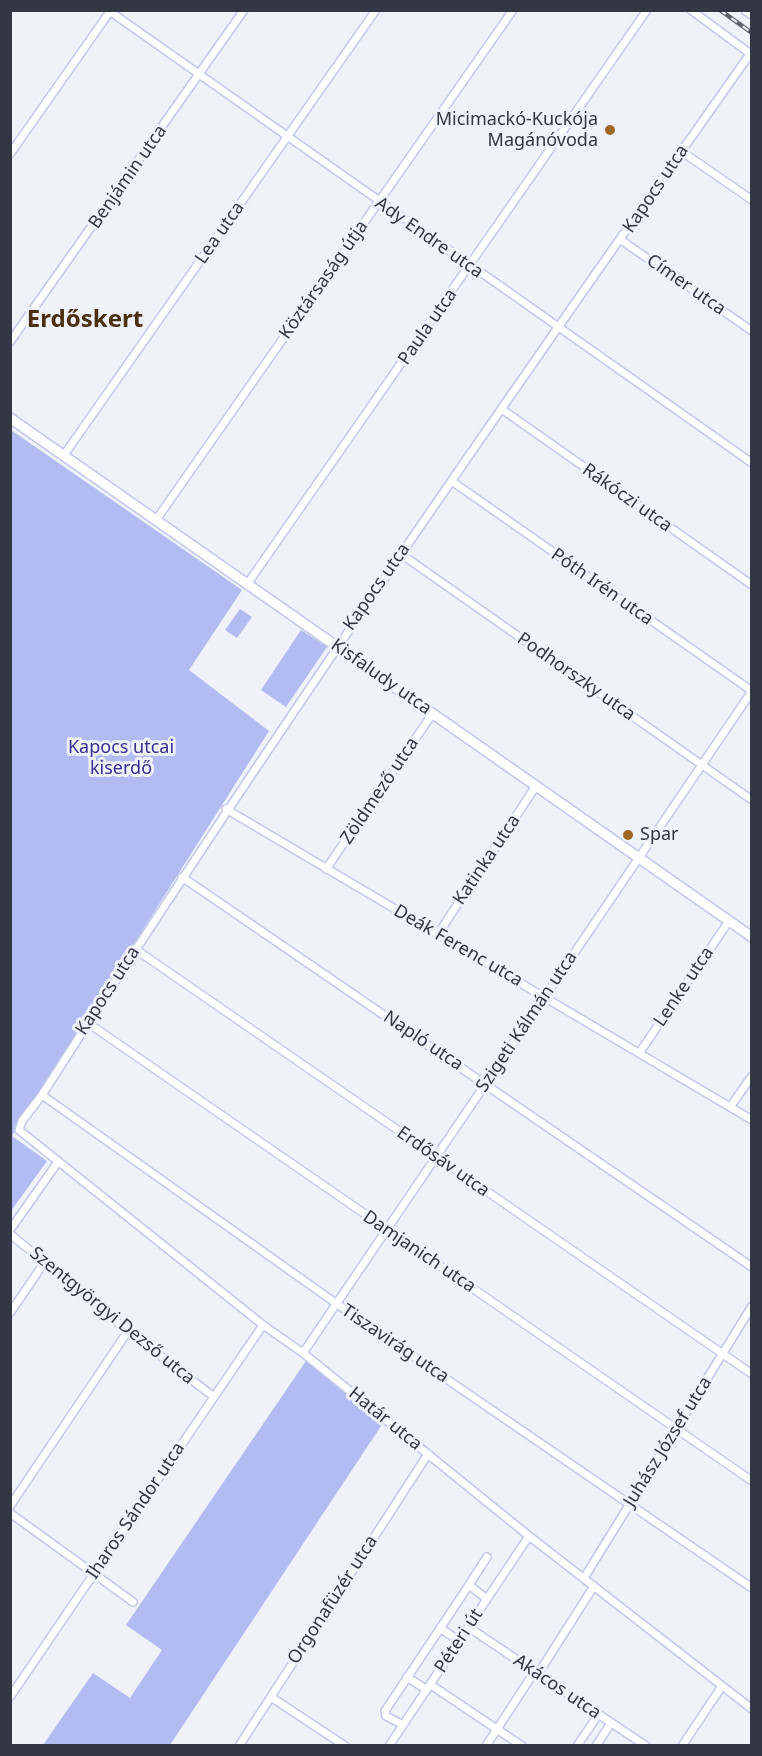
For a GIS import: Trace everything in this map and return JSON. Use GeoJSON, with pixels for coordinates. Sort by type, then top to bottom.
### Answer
{"type":"FeatureCollection","features":[{"type":"Feature","properties":{"kind":"street","name":"Benjámin utca"},"geometry":{"type":"LineString","coordinates":[[10,342],[244,10]]}},
{"type":"Feature","properties":{"kind":"street","name":"Lea utca"},"geometry":{"type":"LineString","coordinates":[[64,455],[376,10]]}},
{"type":"Feature","properties":{"kind":"street","name":"Köztársaság útja"},"geometry":{"type":"LineString","coordinates":[[156,520],[513,10]]}},
{"type":"Feature","properties":{"kind":"street","name":"Paula utca"},"geometry":{"type":"LineString","coordinates":[[248,583],[471,267],[647,10]]}},
{"type":"Feature","properties":{"kind":"street"},"geometry":{"type":"LineString","coordinates":[[691,10],[751,54]]}},
{"type":"Feature","properties":{"kind":"street"},"geometry":{"type":"LineString","coordinates":[[746,10],[752,14]]}},
{"type":"Feature","properties":{"kind":"street","name":"Ady Endre utca"},"geometry":{"type":"LineString","coordinates":[[110,11],[287,138],[752,463]]}},
{"type":"Feature","properties":{"kind":"street"},"geometry":{"type":"LineString","coordinates":[[10,154],[110,11]]}},
{"type":"Feature","properties":{"kind":"street","name":"Kapocs utca"},"geometry":{"type":"LineString","coordinates":[[19,1130],[22,1121],[42,1095],[226,809],[336,646],[751,54]]}},
{"type":"Feature","properties":{"kind":"street"},"geometry":{"type":"LineString","coordinates":[[681,151],[752,200]]}},
{"type":"Feature","properties":{"kind":"street","name":"Címer utca"},"geometry":{"type":"LineString","coordinates":[[621,240],[752,331]]}},
{"type":"Feature","properties":{"kind":"street","name":"Rákóczi utca"},"geometry":{"type":"LineString","coordinates":[[503,410],[752,585]]}},
{"type":"Feature","properties":{"kind":"street","name":"Kisfaludy utca"},"geometry":{"type":"LineString","coordinates":[[10,418],[752,937]]}},
{"type":"Feature","properties":{"kind":"street","name":"Póth Irén utca"},"geometry":{"type":"LineString","coordinates":[[453,482],[752,691]]}},
{"type":"Feature","properties":{"kind":"street","name":"Podhorszky utca"},"geometry":{"type":"LineString","coordinates":[[400,554],[752,800]]}},
{"type":"Feature","properties":{"kind":"street","name":"Szigeti Kálmán utca"},"geometry":{"type":"LineString","coordinates":[[303,1353],[752,691]]}},
{"type":"Feature","properties":{"kind":"street","name":"Zöldmező utca"},"geometry":{"type":"LineString","coordinates":[[326,869],[433,713]]}},
{"type":"Feature","properties":{"kind":"street","name":"Katinka utca"},"geometry":{"type":"LineString","coordinates":[[438,934],[537,786]]}},
{"type":"Feature","properties":{"kind":"street","name":"Deák Ferenc utca"},"geometry":{"type":"LineString","coordinates":[[226,809],[752,1120]]}},
{"type":"Feature","properties":{"kind":"street","name":"Napló utca"},"geometry":{"type":"LineString","coordinates":[[182,877],[752,1267]]}},
{"type":"Feature","properties":{"kind":"street","name":"Lenke utca"},"geometry":{"type":"LineString","coordinates":[[640,1052],[729,921]]}},
{"type":"Feature","properties":{"kind":"street","name":"Erdősáv utca"},"geometry":{"type":"LineString","coordinates":[[135,949],[752,1374]]}},
{"type":"Feature","properties":{"kind":"street","name":"Damjanich utca"},"geometry":{"type":"LineString","coordinates":[[87,1023],[752,1481]]}},
{"type":"Feature","properties":{"kind":"street"},"geometry":{"type":"LineString","coordinates":[[730,1107],[752,1076]]}},
{"type":"Feature","properties":{"kind":"street","name":"Tiszavirág utca"},"geometry":{"type":"LineString","coordinates":[[42,1095],[337,1304],[752,1588]]}},
{"type":"Feature","properties":{"kind":"street","name":"Határ utca"},"geometry":{"type":"LineString","coordinates":[[19,1130],[263,1325],[303,1353],[529,1536],[752,1709]]}},
{"type":"Feature","properties":{"kind":"street"},"geometry":{"type":"LineString","coordinates":[[10,1230],[58,1162]]}},
{"type":"Feature","properties":{"kind":"street","name":"Szentgyörgyi Dezső utca"},"geometry":{"type":"LineString","coordinates":[[10,1234],[128,1331],[214,1396]]}},
{"type":"Feature","properties":{"kind":"street"},"geometry":{"type":"LineString","coordinates":[[10,1313],[44,1263]]}},
{"type":"Feature","properties":{"kind":"street","name":"Juhász József utca"},"geometry":{"type":"LineString","coordinates":[[584,1578],[752,1306]]}},
{"type":"Feature","properties":{"kind":"street","name":"Iharos Sándor utca"},"geometry":{"type":"LineString","coordinates":[[10,1697],[263,1325]]}},
{"type":"Feature","properties":{"kind":"street"},"geometry":{"type":"LineString","coordinates":[[10,1506],[128,1331]]}},
{"type":"Feature","properties":{"kind":"street","name":"Orgonafüzér utca"},"geometry":{"type":"LineString","coordinates":[[239,1746],[428,1454]]}},
{"type":"Feature","properties":{"kind":"street"},"geometry":{"type":"LineString","coordinates":[[10,1513],[133,1602]]}},
{"type":"Feature","properties":{"kind":"street","name":"Péteri út"},"geometry":{"type":"LineString","coordinates":[[389,1746],[529,1536]]}},
{"type":"Feature","properties":{"kind":"street"},"geometry":{"type":"LineString","coordinates":[[403,1725],[385,1713],[487,1557]]}},
{"type":"Feature","properties":{"kind":"street"},"geometry":{"type":"LineString","coordinates":[[469,1585],[487,1599]]}},
{"type":"Feature","properties":{"kind":"street"},"geometry":{"type":"LineString","coordinates":[[486,1746],[594,1586]]}},
{"type":"Feature","properties":{"kind":"street","name":"Akácos utca"},"geometry":{"type":"LineString","coordinates":[[468,1627],[646,1746]]}},
{"type":"Feature","properties":{"kind":"street"},"geometry":{"type":"LineString","coordinates":[[440,1628],[459,1641]]}},
{"type":"Feature","properties":{"kind":"street"},"geometry":{"type":"LineString","coordinates":[[407,1677],[429,1688],[522,1746]]}},
{"type":"Feature","properties":{"kind":"street"},"geometry":{"type":"LineString","coordinates":[[682,1746],[722,1686]]}},
{"type":"Feature","properties":{"kind":"street"},"geometry":{"type":"LineString","coordinates":[[271,1697],[345,1746]]}},
{"type":"Feature","properties":{"kind":"street"},"geometry":{"type":"LineString","coordinates":[[577,1746],[598,1715]]}},
{"type":"Feature","properties":{"kind":"street"},"geometry":{"type":"LineString","coordinates":[[596,1746],[611,1723]]}},
{"type":"Feature","properties":{"kind":"green space","name":"Kapocs utcai kiserdő"},"geometry":{"type":"Polygon","coordinates":[[[11,430],[242,590],[189,670],[269,731],[12,1136],[47,1161],[11,1211],[11,430]]]}},
{"type":"Feature","properties":{"kind":"green space"},"geometry":{"type":"Polygon","coordinates":[[[240,609],[252,617],[237,638],[225,630],[240,609]]]}},
{"type":"Feature","properties":{"kind":"green space"},"geometry":{"type":"Polygon","coordinates":[[[301,630],[327,647],[286,707],[261,690],[301,630]]]}},
{"type":"Feature","properties":{"kind":"green space"},"geometry":{"type":"Polygon","coordinates":[[[306,1361],[383,1423],[170,1745],[43,1745],[93,1673],[130,1698],[162,1650],[126,1625],[306,1361]]]}},
{"type":"Feature","properties":{"kind":"railway"},"geometry":{"type":"LineString","coordinates":[[720,10],[752,33]]}},
{"type":"Feature","properties":{"kind":"place","name":"Micimackó-Kuckója Magánóvoda"},"geometry":{"type":"Point","coordinates":[610,130]}},
{"type":"Feature","properties":{"kind":"place","name":"Spar"},"geometry":{"type":"Point","coordinates":[628,835]}},
{"type":"Feature","properties":{"kind":"district","name":"Erdőskert"},"geometry":{"type":"Point","coordinates":[85,320]}}]}
